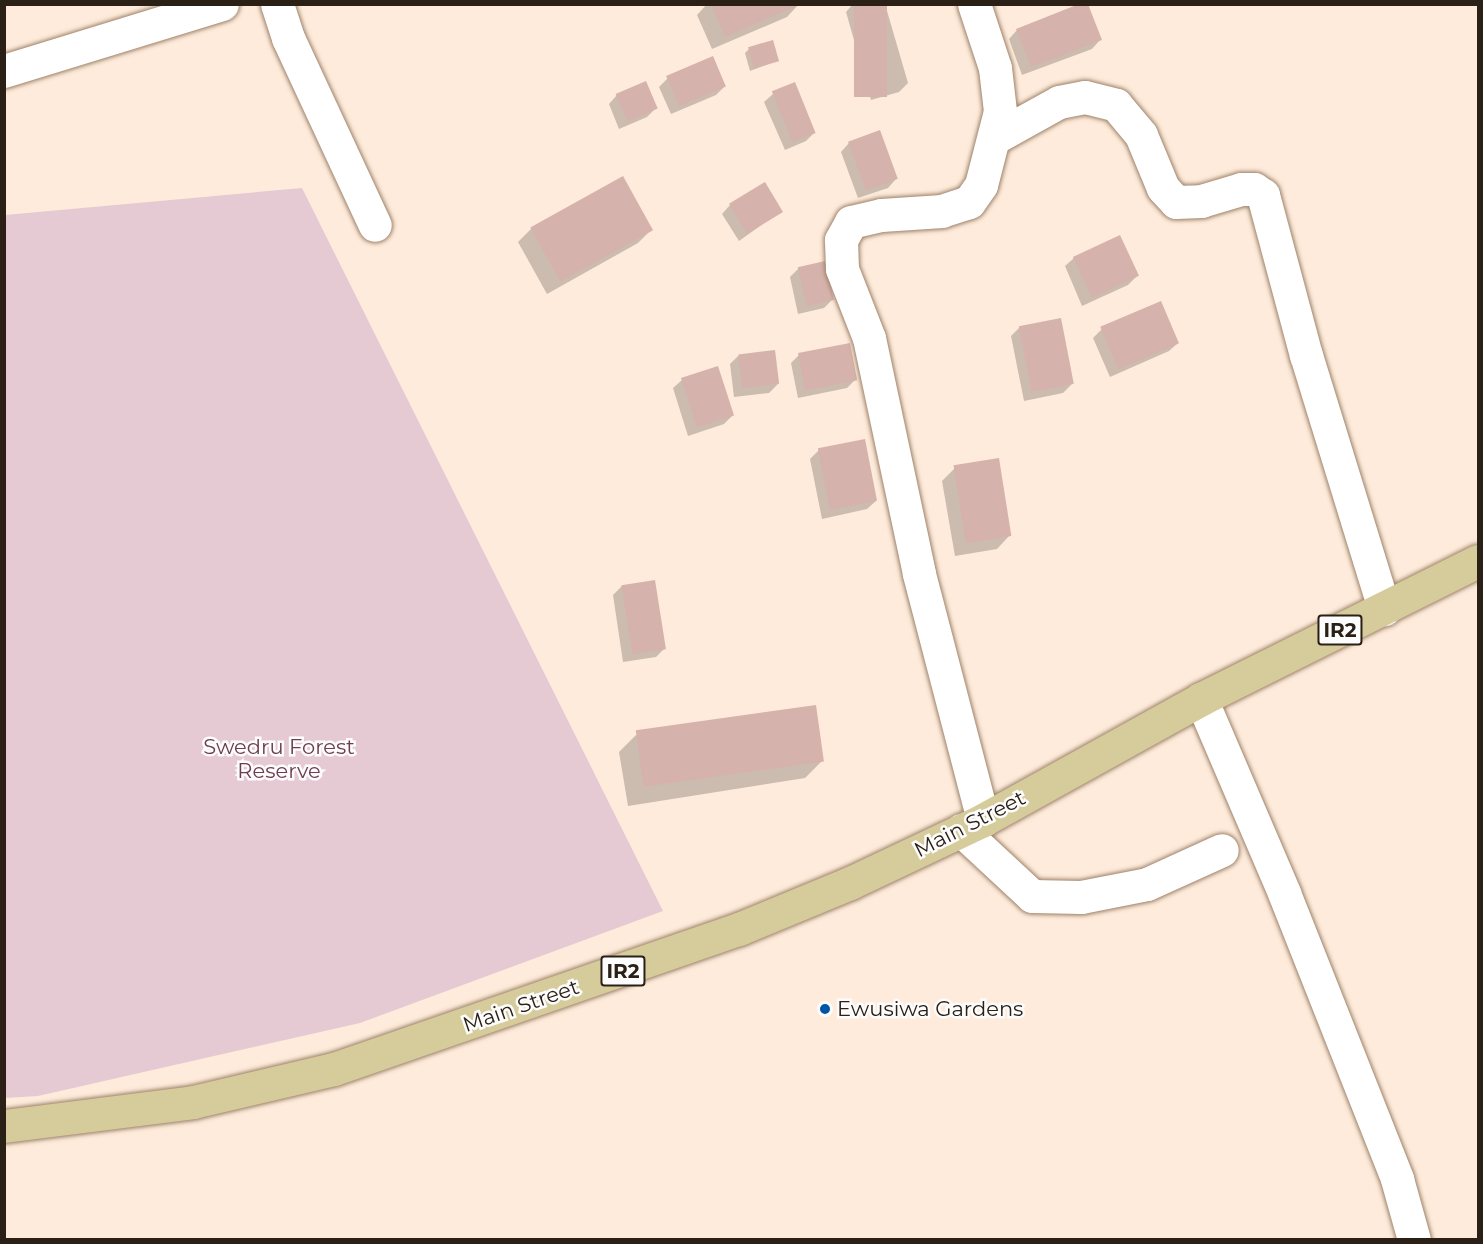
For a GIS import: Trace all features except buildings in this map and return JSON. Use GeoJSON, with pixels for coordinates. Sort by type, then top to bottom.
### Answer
{"type":"FeatureCollection","features":[{"type":"Feature","properties":{"kind":"main road","name":"IR2"},"geometry":{"type":"LineString","coordinates":[[1200,699],[1479,561]]}},
{"type":"Feature","properties":{"kind":"main road","name":"Main Street"},"geometry":{"type":"LineString","coordinates":[[4,1126],[193,1102],[334,1069],[739,929],[850,884],[972,825],[1200,699]]}},
{"type":"Feature","properties":{"kind":"street"},"geometry":{"type":"LineString","coordinates":[[4,71],[222,4]]}},
{"type":"Feature","properties":{"kind":"street"},"geometry":{"type":"LineString","coordinates":[[277,4],[288,38],[328,118],[375,225]]}},
{"type":"Feature","properties":{"kind":"street"},"geometry":{"type":"LineString","coordinates":[[974,4],[995,68],[1000,111],[981,185],[969,202],[942,211],[882,215],[851,222],[841,240],[843,269],[869,338],[972,825],[1032,896],[1081,897],[1147,884],[1222,850]]}},
{"type":"Feature","properties":{"kind":"street"},"geometry":{"type":"LineString","coordinates":[[994,138],[1059,102],[1085,97],[1116,105],[1141,135],[1163,188],[1176,202],[1201,201],[1241,189],[1254,189],[1263,195],[1306,355],[1384,609]]}},
{"type":"Feature","properties":{"kind":"street"},"geometry":{"type":"LineString","coordinates":[[1200,699],[1284,893],[1397,1179],[1414,1239]]}},
{"type":"Feature","properties":{"kind":"green space","name":"Swedru Forest Reserve"},"geometry":{"type":"Polygon","coordinates":[[[302,188],[663,911],[360,1023],[38,1096],[5,1098],[5,215],[302,188]]]}},
{"type":"Feature","properties":{"kind":"place","name":"Ewusiwa Gardens"},"geometry":{"type":"Point","coordinates":[825,1009]}}]}
